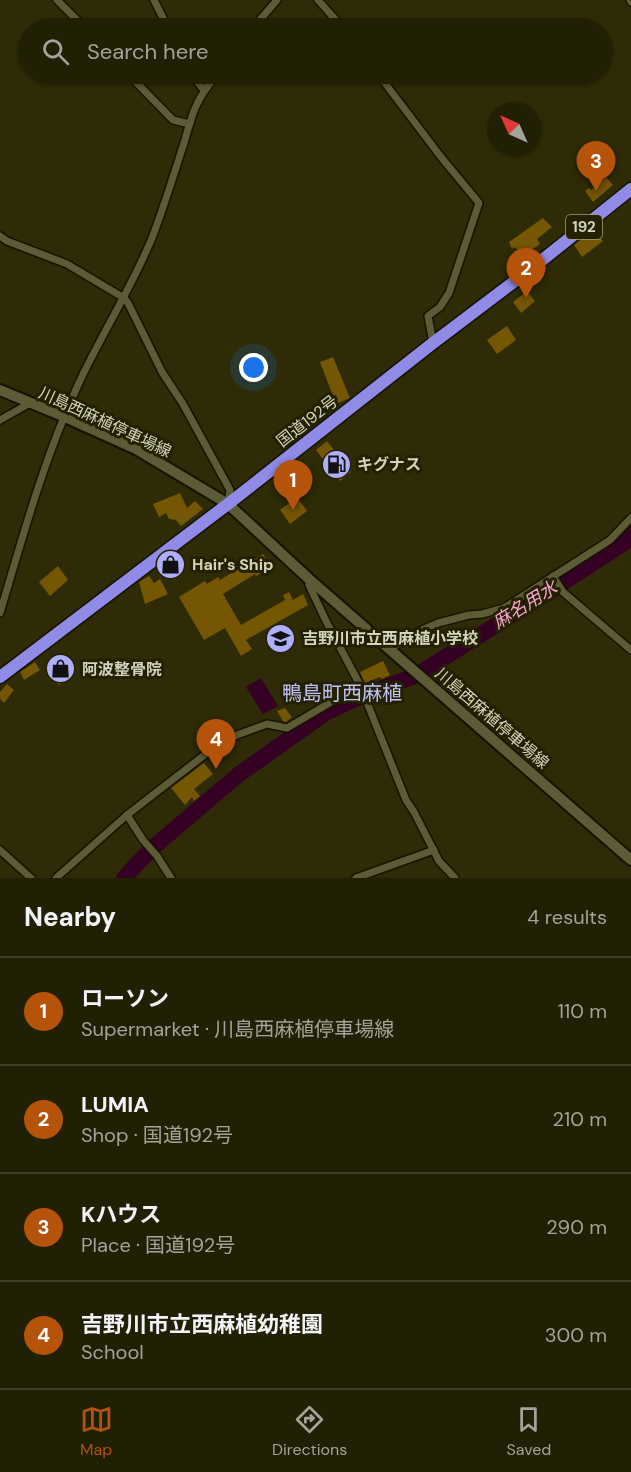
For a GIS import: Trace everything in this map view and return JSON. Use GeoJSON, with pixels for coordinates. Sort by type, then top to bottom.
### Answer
{"type":"FeatureCollection","features":[{"type":"Feature","properties":{"kind":"highway","name":"国道192号"},"geometry":{"type":"LineString","coordinates":[[0,677],[228,504],[631,189]]}},
{"type":"Feature","properties":{"kind":"main road","name":"川島西麻植停車場線"},"geometry":{"type":"LineString","coordinates":[[0,390],[136,449],[228,504],[309,579],[631,860]]}},
{"type":"Feature","properties":{"kind":"street"},"geometry":{"type":"LineString","coordinates":[[57,0],[74,18]]}},
{"type":"Feature","properties":{"kind":"street"},"geometry":{"type":"LineString","coordinates":[[154,0],[163,18]]}},
{"type":"Feature","properties":{"kind":"street"},"geometry":{"type":"LineString","coordinates":[[262,18],[277,0]]}},
{"type":"Feature","properties":{"kind":"street"},"geometry":{"type":"LineString","coordinates":[[318,0],[334,18]]}},
{"type":"Feature","properties":{"kind":"street"},"geometry":{"type":"LineString","coordinates":[[138,84],[173,120],[190,124]]}},
{"type":"Feature","properties":{"kind":"street"},"geometry":{"type":"LineString","coordinates":[[199,84],[204,90]]}},
{"type":"Feature","properties":{"kind":"street"},"geometry":{"type":"LineString","coordinates":[[0,613],[35,496],[64,417],[152,237],[196,105],[209,84]]}},
{"type":"Feature","properties":{"kind":"street"},"geometry":{"type":"LineString","coordinates":[[386,84],[479,203],[449,293],[440,307],[428,316],[433,344]]}},
{"type":"Feature","properties":{"kind":"street"},"geometry":{"type":"LineString","coordinates":[[0,236],[7,241],[67,264],[124,298],[162,372],[183,404],[230,490],[228,504]]}},
{"type":"Feature","properties":{"kind":"street"},"geometry":{"type":"LineString","coordinates":[[0,420],[30,403]]}},
{"type":"Feature","properties":{"kind":"street"},"geometry":{"type":"LineString","coordinates":[[390,649],[415,633],[438,623],[504,609],[610,540],[631,518]]}},
{"type":"Feature","properties":{"kind":"street"},"geometry":{"type":"LineString","coordinates":[[553,576],[563,592],[631,650]]}},
{"type":"Feature","properties":{"kind":"street"},"geometry":{"type":"LineString","coordinates":[[309,579],[309,585],[326,621],[360,686],[406,801],[439,861],[455,878]]}},
{"type":"Feature","properties":{"kind":"street"},"geometry":{"type":"LineString","coordinates":[[56,878],[127,815],[216,746],[267,724],[287,728],[360,686]]}},
{"type":"Feature","properties":{"kind":"street"},"geometry":{"type":"LineString","coordinates":[[127,815],[143,840],[158,856],[171,878]]}},
{"type":"Feature","properties":{"kind":"street"},"geometry":{"type":"LineString","coordinates":[[0,850],[31,878]]}},
{"type":"Feature","properties":{"kind":"street"},"geometry":{"type":"LineString","coordinates":[[356,878],[434,850]]}},
{"type":"Feature","properties":{"kind":"shaded area"},"geometry":{"type":"Polygon","coordinates":[[[261,678],[278,706],[263,714],[246,687],[261,678]]]}},
{"type":"Feature","properties":{"kind":"building"},"geometry":{"type":"Polygon","coordinates":[[[606,177],[613,185],[593,202],[585,191],[589,188],[591,190],[606,177]]]}},
{"type":"Feature","properties":{"kind":"building"},"geometry":{"type":"Polygon","coordinates":[[[543,218],[552,227],[537,239],[540,244],[524,255],[514,247],[512,249],[509,242],[543,218]]]}},
{"type":"Feature","properties":{"kind":"building"},"geometry":{"type":"Polygon","coordinates":[[[594,229],[603,241],[582,257],[574,245],[594,229]]]}},
{"type":"Feature","properties":{"kind":"building"},"geometry":{"type":"Polygon","coordinates":[[[527,291],[535,301],[521,313],[513,302],[527,291]]]}},
{"type":"Feature","properties":{"kind":"building"},"geometry":{"type":"Polygon","coordinates":[[[507,326],[516,340],[497,354],[487,340],[507,326]]]}},
{"type":"Feature","properties":{"kind":"building"},"geometry":{"type":"Polygon","coordinates":[[[333,357],[350,398],[338,403],[320,362],[333,357]]]}},
{"type":"Feature","properties":{"kind":"building"},"geometry":{"type":"Polygon","coordinates":[[[327,441],[351,472],[340,481],[316,450],[327,441]]]}},
{"type":"Feature","properties":{"kind":"building"},"geometry":{"type":"Polygon","coordinates":[[[180,493],[187,508],[195,501],[203,509],[181,526],[176,520],[169,519],[166,513],[159,517],[153,504],[180,493]]]}},
{"type":"Feature","properties":{"kind":"building"},"geometry":{"type":"Polygon","coordinates":[[[297,497],[307,511],[290,524],[280,510],[297,497]]]}},
{"type":"Feature","properties":{"kind":"building"},"geometry":{"type":"Polygon","coordinates":[[[263,554],[270,566],[267,567],[268,569],[256,576],[255,574],[223,594],[241,625],[285,600],[283,595],[289,592],[293,600],[303,594],[308,605],[246,640],[252,649],[241,656],[225,628],[204,640],[179,597],[205,581],[207,584],[218,577],[220,580],[263,554]]]}},
{"type":"Feature","properties":{"kind":"building"},"geometry":{"type":"Polygon","coordinates":[[[172,557],[178,571],[166,577],[162,566],[172,557]]]}},
{"type":"Feature","properties":{"kind":"building"},"geometry":{"type":"Polygon","coordinates":[[[58,566],[68,580],[50,596],[39,582],[58,566]]]}},
{"type":"Feature","properties":{"kind":"building"},"geometry":{"type":"Polygon","coordinates":[[[149,576],[154,583],[160,579],[168,594],[145,604],[139,582],[149,576]]]}},
{"type":"Feature","properties":{"kind":"building"},"geometry":{"type":"Polygon","coordinates":[[[62,659],[73,674],[59,685],[48,669],[62,659]]]}},
{"type":"Feature","properties":{"kind":"building"},"geometry":{"type":"Polygon","coordinates":[[[383,661],[390,675],[365,683],[360,672],[383,661]]]}},
{"type":"Feature","properties":{"kind":"building"},"geometry":{"type":"Polygon","coordinates":[[[35,662],[40,670],[24,680],[20,672],[35,662]]]}},
{"type":"Feature","properties":{"kind":"building"},"geometry":{"type":"Polygon","coordinates":[[[7,684],[14,690],[4,703],[0,699],[0,692],[7,684]]]}},
{"type":"Feature","properties":{"kind":"building"},"geometry":{"type":"Polygon","coordinates":[[[285,708],[292,717],[286,722],[277,711],[285,708]]]}},
{"type":"Feature","properties":{"kind":"building"},"geometry":{"type":"Polygon","coordinates":[[[204,763],[213,774],[194,789],[200,796],[194,801],[192,797],[185,805],[171,788],[204,763]]]}},
{"type":"Feature","properties":{"kind":"waterway","name":"麻名用水"},"geometry":{"type":"LineString","coordinates":[[124,878],[150,850],[238,775],[327,712],[415,676],[624,543],[631,533]]}},
{"type":"Feature","properties":{"kind":"place","name":"Kハウス"},"geometry":{"type":"Point","coordinates":[596,191]}},
{"type":"Feature","properties":{"kind":"place","name":"LUMIA"},"geometry":{"type":"Point","coordinates":[526,298]}},
{"type":"Feature","properties":{"kind":"place","name":"キグナス"},"geometry":{"type":"Point","coordinates":[336,464]}},
{"type":"Feature","properties":{"kind":"place","name":"ローソン"},"geometry":{"type":"Point","coordinates":[293,510]}},
{"type":"Feature","properties":{"kind":"place","name":"Hair's Ship"},"geometry":{"type":"Point","coordinates":[171,564]}},
{"type":"Feature","properties":{"kind":"place","name":"吉野川市立西麻植小学校"},"geometry":{"type":"Point","coordinates":[281,638]}},
{"type":"Feature","properties":{"kind":"place","name":"阿波整骨院"},"geometry":{"type":"Point","coordinates":[61,669]}},
{"type":"Feature","properties":{"kind":"place","name":"吉野川市立西麻植幼稚園"},"geometry":{"type":"Point","coordinates":[216,769]}},
{"type":"Feature","properties":{"kind":"district","name":"鴨島町西麻植"},"geometry":{"type":"Point","coordinates":[342,693]}}]}
